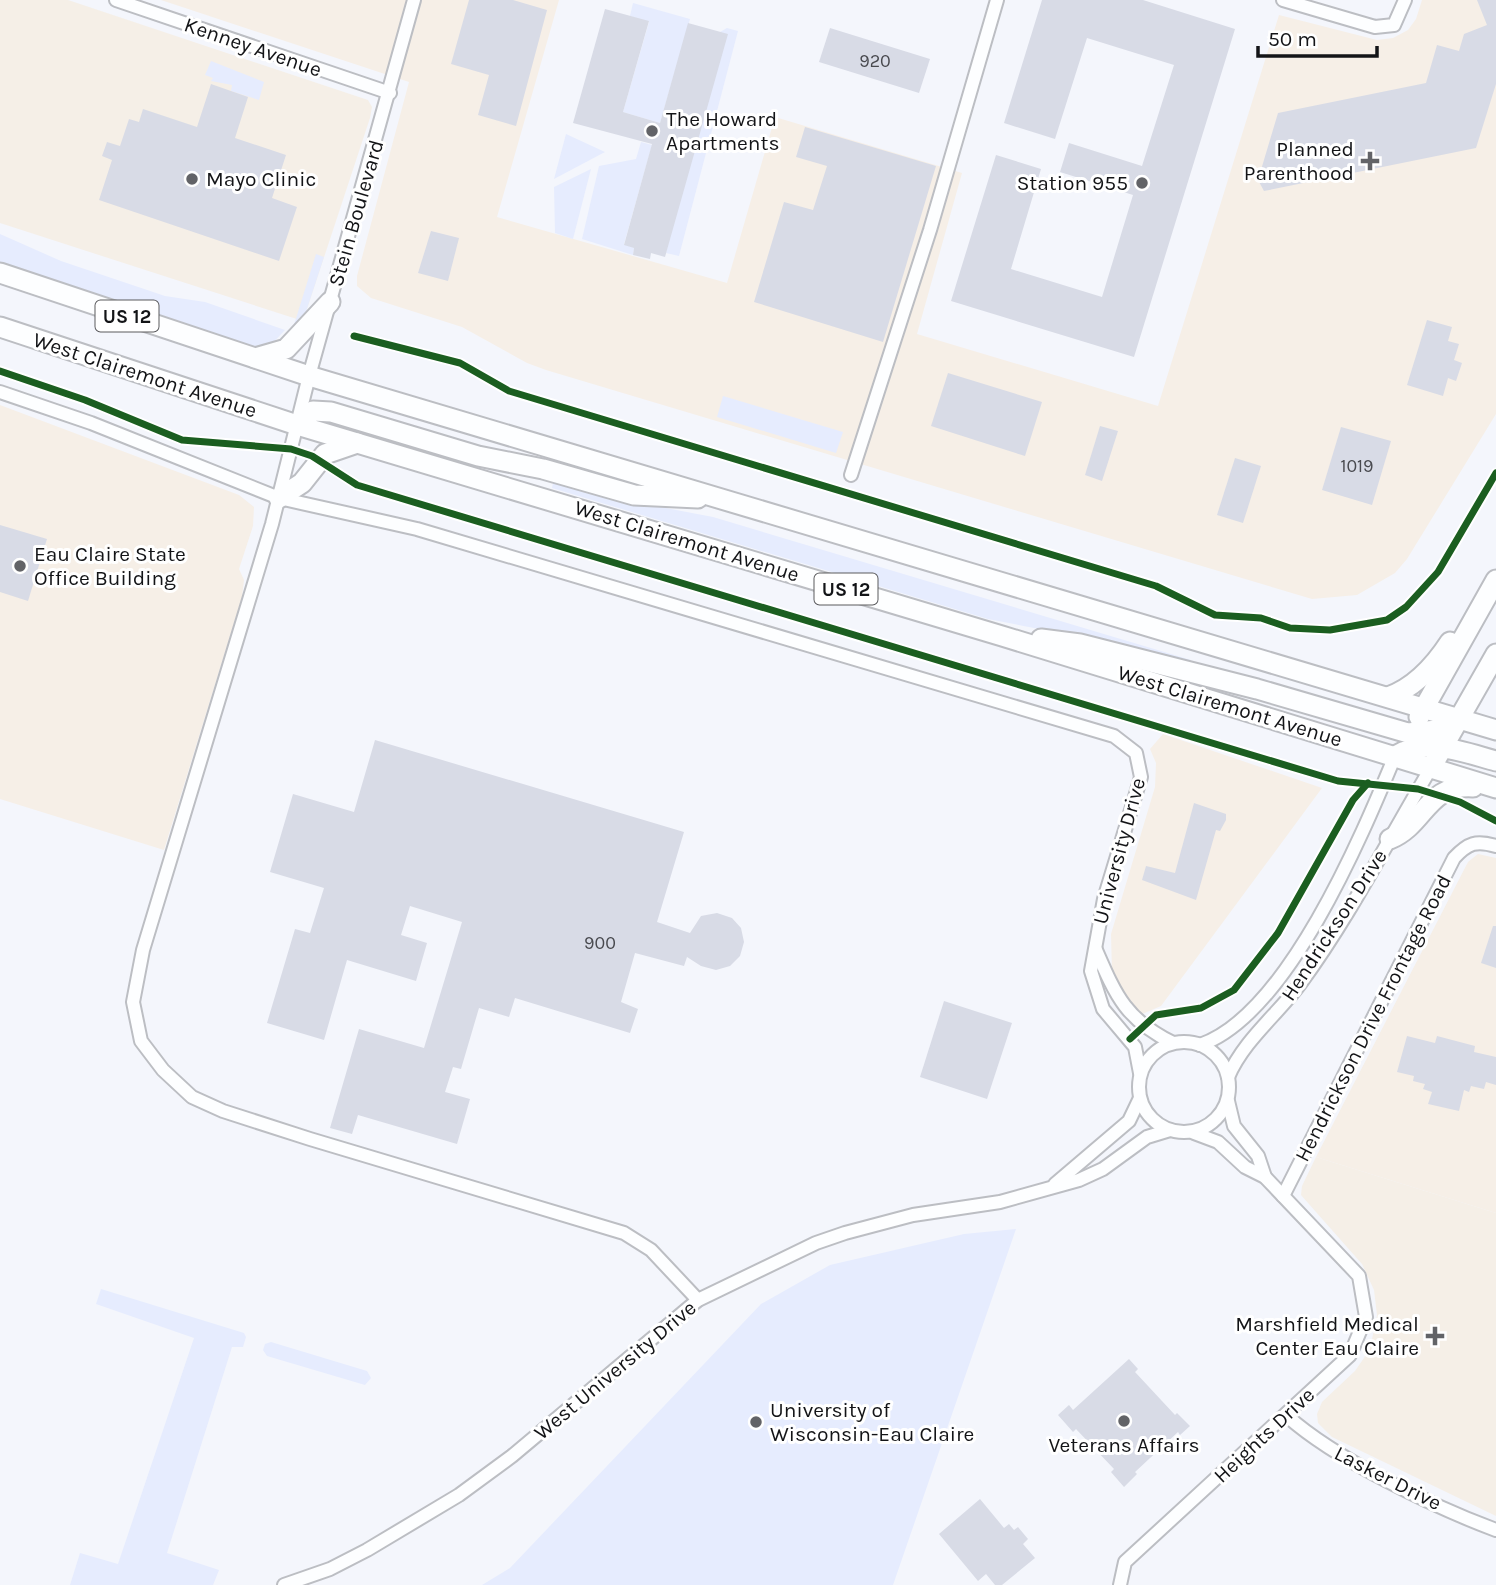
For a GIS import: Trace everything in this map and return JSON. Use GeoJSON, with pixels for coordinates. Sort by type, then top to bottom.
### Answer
{"type":"FeatureCollection","features":[{"type":"Feature","properties":{"kind":"main road","name":"US 12"},"geometry":{"type":"LineString","coordinates":[[0,273],[309,376],[1496,730]]}},
{"type":"Feature","properties":{"kind":"main road"},"geometry":{"type":"LineString","coordinates":[[254,358],[286,349],[330,302]]}},
{"type":"Feature","properties":{"kind":"main road","name":"West Clairemont Avenue"},"geometry":{"type":"LineString","coordinates":[[0,327],[297,425],[1002,636],[1496,788]]}},
{"type":"Feature","properties":{"kind":"main road"},"geometry":{"type":"LineString","coordinates":[[297,425],[313,411],[331,412],[478,456],[542,469],[634,495],[724,498]]}},
{"type":"Feature","properties":{"kind":"main road"},"geometry":{"type":"LineString","coordinates":[[279,498],[302,483],[328,452],[357,443]]}},
{"type":"Feature","properties":{"kind":"main road"},"geometry":{"type":"LineString","coordinates":[[1388,697],[1408,687],[1440,657],[1496,562]]}},
{"type":"Feature","properties":{"kind":"main road"},"geometry":{"type":"LineString","coordinates":[[1395,757],[1496,580]]}},
{"type":"Feature","properties":{"kind":"main road"},"geometry":{"type":"LineString","coordinates":[[1002,636],[1080,644],[1256,689],[1408,733],[1437,730],[1462,719]]}},
{"type":"Feature","properties":{"kind":"main road"},"geometry":{"type":"LineString","coordinates":[[1431,768],[1462,719],[1496,654]]}},
{"type":"Feature","properties":{"kind":"main road"},"geometry":{"type":"LineString","coordinates":[[1395,757],[1414,747],[1443,749],[1496,761]]}},
{"type":"Feature","properties":{"kind":"main road"},"geometry":{"type":"LineString","coordinates":[[1390,839],[1403,834],[1427,806],[1449,788],[1496,788]]}},
{"type":"Feature","properties":{"kind":"street","name":"Kenney Avenue"},"geometry":{"type":"LineString","coordinates":[[116,0],[390,93]]}},
{"type":"Feature","properties":{"kind":"street","name":"Stein Boulevard"},"geometry":{"type":"LineString","coordinates":[[414,0],[309,376],[279,498],[143,950],[133,1002],[141,1041],[163,1070],[192,1097],[223,1111],[624,1233],[651,1250],[698,1300]]}},
{"type":"Feature","properties":{"kind":"street"},"geometry":{"type":"LineString","coordinates":[[851,475],[930,230],[997,0]]}},
{"type":"Feature","properties":{"kind":"street"},"geometry":{"type":"LineString","coordinates":[[1283,0],[1375,27],[1394,24],[1405,0]]}},
{"type":"Feature","properties":{"kind":"street"},"geometry":{"type":"LineString","coordinates":[[0,392],[90,423],[279,498]]}},
{"type":"Feature","properties":{"kind":"street","name":"University Drive"},"geometry":{"type":"LineString","coordinates":[[279,498],[417,529],[1048,714],[1114,736],[1136,753],[1141,777],[1104,899],[1091,971],[1097,996],[1111,1021],[1135,1047],[1140,1073]]}},
{"type":"Feature","properties":{"kind":"street","name":"Hendrickson Drive"},"geometry":{"type":"LineString","coordinates":[[1200,1045],[1236,1027],[1289,964],[1338,878],[1395,757]]}},
{"type":"Feature","properties":{"kind":"street","name":"Hendrickson Drive"},"geometry":{"type":"LineString","coordinates":[[1228,1077],[1236,1059],[1300,985],[1431,768]]}},
{"type":"Feature","properties":{"kind":"street","name":"Hendrickson Drive Frontage Road"},"geometry":{"type":"LineString","coordinates":[[1283,1196],[1454,858],[1468,843],[1481,841],[1496,846]]}},
{"type":"Feature","properties":{"kind":"street","name":"University Drive"},"geometry":{"type":"LineString","coordinates":[[1096,950],[1112,988],[1130,1014],[1142,1026],[1173,1043]]}},
{"type":"Feature","properties":{"kind":"street"},"geometry":{"type":"LineString","coordinates":[[1173,1043],[1200,1045],[1212,1051],[1228,1077],[1228,1101],[1209,1126],[1194,1133],[1170,1130],[1155,1122],[1140,1098],[1140,1073],[1149,1059],[1173,1043]]}},
{"type":"Feature","properties":{"kind":"street","name":"West University Drive"},"geometry":{"type":"LineString","coordinates":[[1052,1186],[1129,1121],[1140,1098]]}},
{"type":"Feature","properties":{"kind":"street","name":"Heights Drive"},"geometry":{"type":"LineString","coordinates":[[1228,1101],[1234,1126],[1258,1156],[1265,1177]]}},
{"type":"Feature","properties":{"kind":"street","name":"West University Drive"},"geometry":{"type":"LineString","coordinates":[[284,1585],[330,1569],[368,1550],[458,1495],[512,1456],[698,1300],[816,1243],[845,1233],[913,1215],[1000,1202],[1079,1180],[1103,1169],[1147,1137],[1170,1130]]}},
{"type":"Feature","properties":{"kind":"street","name":"Heights Drive"},"geometry":{"type":"LineString","coordinates":[[1120,1585],[1125,1562],[1287,1416],[1350,1355],[1366,1317],[1359,1276],[1265,1177],[1245,1167],[1218,1142],[1194,1133]]}},
{"type":"Feature","properties":{"kind":"street","name":"Lasker Drive"},"geometry":{"type":"LineString","coordinates":[[1287,1416],[1326,1446],[1469,1520],[1496,1530]]}},
{"type":"Feature","properties":{"kind":"shaded area"},"geometry":{"type":"Polygon","coordinates":[[[0,0],[68,0],[368,100],[372,107],[370,118],[303,321],[0,223],[0,0]]]}},
{"type":"Feature","properties":{"kind":"shaded area"},"geometry":{"type":"Polygon","coordinates":[[[161,0],[559,0],[497,217],[727,283],[775,117],[962,173],[917,334],[1158,406],[1279,15],[1377,40],[1393,38],[1408,30],[1416,19],[1422,0],[1496,0],[1496,414],[1407,559],[1395,573],[1357,595],[1312,599],[546,370],[527,363],[462,327],[371,298],[357,286],[357,276],[409,82],[161,0]]]}},
{"type":"Feature","properties":{"kind":"shaded area"},"geometry":{"type":"Polygon","coordinates":[[[633,3],[690,19],[660,123],[623,112],[649,22],[630,16],[633,3]]]}},
{"type":"Feature","properties":{"kind":"shaded area"},"geometry":{"type":"Polygon","coordinates":[[[727,28],[738,31],[679,256],[666,253],[720,32],[727,28]]]}},
{"type":"Feature","properties":{"kind":"shaded area"},"geometry":{"type":"Polygon","coordinates":[[[211,61],[264,82],[259,100],[231,91],[232,85],[211,81],[213,78],[205,75],[211,61]]]}},
{"type":"Feature","properties":{"kind":"shaded area"},"geometry":{"type":"Polygon","coordinates":[[[566,134],[605,152],[554,179],[566,134]]]}},
{"type":"Feature","properties":{"kind":"shaded area"},"geometry":{"type":"Polygon","coordinates":[[[641,142],[652,145],[624,244],[634,248],[633,255],[582,239],[599,166],[636,159],[641,142]]]}},
{"type":"Feature","properties":{"kind":"shaded area"},"geometry":{"type":"Polygon","coordinates":[[[591,169],[573,239],[555,233],[554,187],[591,169]]]}},
{"type":"Feature","properties":{"kind":"shaded area"},"geometry":{"type":"Polygon","coordinates":[[[0,234],[61,261],[165,296],[205,302],[285,330],[268,348],[242,345],[0,263],[0,234]]]}},
{"type":"Feature","properties":{"kind":"shaded area"},"geometry":{"type":"Polygon","coordinates":[[[316,254],[324,257],[303,321],[295,334],[280,341],[293,328],[316,254]]]}},
{"type":"Feature","properties":{"kind":"shaded area"},"geometry":{"type":"Polygon","coordinates":[[[723,396],[843,432],[836,453],[717,417],[723,396]]]}},
{"type":"Feature","properties":{"kind":"shaded area"},"geometry":{"type":"Polygon","coordinates":[[[0,405],[239,495],[254,507],[253,526],[239,569],[244,580],[242,597],[164,850],[0,799],[0,405]]]}},
{"type":"Feature","properties":{"kind":"shaded area"},"geometry":{"type":"Polygon","coordinates":[[[554,478],[629,501],[713,517],[1191,660],[1189,665],[1075,636],[988,619],[552,488],[554,478]]]}},
{"type":"Feature","properties":{"kind":"shaded area"},"geometry":{"type":"Polygon","coordinates":[[[1163,734],[1322,788],[1161,1006],[1140,1015],[1127,1001],[1112,973],[1111,934],[1155,787],[1156,763],[1150,749],[1163,734]]]}},
{"type":"Feature","properties":{"kind":"shaded area"},"geometry":{"type":"Polygon","coordinates":[[[1478,854],[1496,858],[1496,1213],[1316,1157],[1468,862],[1478,854]]]}},
{"type":"Feature","properties":{"kind":"shaded area","name":"Marshfield Medical Center Eau Claire"},"geometry":{"type":"Polygon","coordinates":[[[1316,1157],[1496,1213],[1496,1516],[1332,1437],[1318,1423],[1317,1414],[1322,1402],[1355,1371],[1364,1358],[1371,1344],[1377,1315],[1374,1290],[1362,1264],[1301,1195],[1302,1186],[1316,1157]]]}},
{"type":"Feature","properties":{"kind":"shaded area","name":"University of Wisconsin-Eau Claire"},"geometry":{"type":"Polygon","coordinates":[[[1016,1229],[893,1585],[482,1585],[510,1568],[761,1304],[830,1265],[964,1234],[1016,1229]]]}},
{"type":"Feature","properties":{"kind":"shaded area"},"geometry":{"type":"Polygon","coordinates":[[[101,1289],[244,1333],[246,1337],[243,1347],[232,1347],[167,1553],[219,1570],[213,1585],[70,1585],[80,1553],[118,1564],[194,1338],[96,1304],[101,1289]]]}},
{"type":"Feature","properties":{"kind":"shaded area"},"geometry":{"type":"Polygon","coordinates":[[[271,1342],[367,1371],[371,1378],[365,1385],[267,1356],[263,1350],[265,1344],[271,1342]]]}},
{"type":"Feature","properties":{"kind":"building"},"geometry":{"type":"Polygon","coordinates":[[[469,0],[513,0],[547,10],[516,126],[478,115],[489,75],[451,64],[469,0]]]}},
{"type":"Feature","properties":{"kind":"building","name":"Station 955"},"geometry":{"type":"Polygon","coordinates":[[[1042,0],[1143,0],[1235,29],[1134,357],[951,301],[996,155],[1041,169],[1011,269],[1102,297],[1133,195],[1060,172],[1069,143],[1142,166],[1174,65],[1087,38],[1055,139],[1004,123],[1042,0]]]}},
{"type":"Feature","properties":{"kind":"building"},"geometry":{"type":"Polygon","coordinates":[[[1477,0],[1496,0],[1496,84],[1476,148],[1264,191],[1258,180],[1278,113],[1426,83],[1437,45],[1459,51],[1464,34],[1487,25],[1477,0]]]}},
{"type":"Feature","properties":{"kind":"building","name":"The Howard Apartments"},"geometry":{"type":"Polygon","coordinates":[[[605,9],[649,21],[623,112],[660,123],[688,23],[728,34],[665,257],[651,253],[650,259],[633,255],[634,248],[624,245],[652,144],[573,123],[605,9]]]}},
{"type":"Feature","properties":{"kind":"building"},"geometry":{"type":"Polygon","coordinates":[[[830,28],[930,59],[919,93],[819,62],[830,28]]]}},
{"type":"Feature","properties":{"kind":"building","name":"Mayo Clinic"},"geometry":{"type":"Polygon","coordinates":[[[211,84],[248,97],[235,138],[286,155],[272,198],[297,207],[279,261],[99,200],[112,160],[102,156],[107,142],[120,146],[129,119],[139,122],[143,109],[197,127],[211,84]]]}},
{"type":"Feature","properties":{"kind":"building"},"geometry":{"type":"Polygon","coordinates":[[[805,127],[936,166],[883,342],[754,302],[784,202],[813,210],[827,166],[796,157],[805,127]]]}},
{"type":"Feature","properties":{"kind":"building"},"geometry":{"type":"Polygon","coordinates":[[[431,231],[459,238],[448,281],[418,273],[431,231]]]}},
{"type":"Feature","properties":{"kind":"building"},"geometry":{"type":"Polygon","coordinates":[[[1427,320],[1452,327],[1448,341],[1459,344],[1454,360],[1462,363],[1456,381],[1448,378],[1443,396],[1407,385],[1427,320]]]}},
{"type":"Feature","properties":{"kind":"building"},"geometry":{"type":"Polygon","coordinates":[[[948,373],[1042,402],[1025,456],[931,426],[948,373]]]}},
{"type":"Feature","properties":{"kind":"building"},"geometry":{"type":"Polygon","coordinates":[[[1100,426],[1118,431],[1102,481],[1085,475],[1100,426]]]}},
{"type":"Feature","properties":{"kind":"building"},"geometry":{"type":"Polygon","coordinates":[[[1341,427],[1391,441],[1372,505],[1322,490],[1341,427]]]}},
{"type":"Feature","properties":{"kind":"building"},"geometry":{"type":"Polygon","coordinates":[[[1235,458],[1261,466],[1243,523],[1217,515],[1235,458]]]}},
{"type":"Feature","properties":{"kind":"building","name":"Eau Claire State Office Building"},"geometry":{"type":"Polygon","coordinates":[[[0,525],[47,539],[28,601],[0,592],[0,525]]]}},
{"type":"Feature","properties":{"kind":"building"},"geometry":{"type":"Polygon","coordinates":[[[375,740],[684,832],[657,922],[690,933],[701,916],[717,913],[732,918],[741,928],[744,942],[740,956],[730,966],[716,970],[701,966],[687,957],[684,966],[635,953],[621,1002],[638,1009],[630,1033],[515,998],[509,1017],[479,1008],[461,1069],[453,1067],[445,1092],[470,1099],[457,1144],[358,1115],[352,1134],[330,1128],[359,1029],[424,1048],[462,922],[410,906],[401,935],[427,943],[416,981],[347,960],[324,1040],[267,1023],[295,929],[310,933],[324,888],[270,872],[293,794],[354,812],[375,740]]]}},
{"type":"Feature","properties":{"kind":"building"},"geometry":{"type":"Polygon","coordinates":[[[1194,803],[1226,814],[1220,831],[1216,830],[1196,900],[1142,880],[1146,866],[1175,873],[1194,803]]]}},
{"type":"Feature","properties":{"kind":"building"},"geometry":{"type":"Polygon","coordinates":[[[1493,926],[1496,926],[1496,968],[1481,963],[1493,926]]]}},
{"type":"Feature","properties":{"kind":"building"},"geometry":{"type":"Polygon","coordinates":[[[944,1001],[1012,1023],[987,1099],[920,1077],[944,1001]]]}},
{"type":"Feature","properties":{"kind":"building"},"geometry":{"type":"Polygon","coordinates":[[[1407,1036],[1435,1043],[1437,1036],[1475,1046],[1474,1052],[1496,1057],[1496,1085],[1486,1082],[1484,1089],[1471,1086],[1469,1092],[1464,1090],[1459,1111],[1428,1104],[1432,1092],[1423,1089],[1425,1084],[1413,1081],[1414,1076],[1397,1072],[1407,1036]]]}},
{"type":"Feature","properties":{"kind":"building","name":"Veterans Affairs"},"geometry":{"type":"Polygon","coordinates":[[[1129,1359],[1138,1369],[1135,1372],[1175,1415],[1177,1413],[1190,1426],[1180,1435],[1178,1432],[1135,1472],[1137,1474],[1124,1487],[1111,1472],[1114,1469],[1076,1429],[1073,1432],[1058,1415],[1069,1405],[1073,1410],[1129,1359]]]}},
{"type":"Feature","properties":{"kind":"building"},"geometry":{"type":"Polygon","coordinates":[[[980,1499],[1004,1528],[1009,1524],[1014,1530],[1018,1527],[1028,1539],[1023,1544],[1035,1558],[1002,1585],[995,1585],[986,1574],[978,1581],[939,1534],[980,1499]]]}},
{"type":"Feature","properties":{"kind":"cycle path"},"geometry":{"type":"LineString","coordinates":[[354,336],[460,363],[509,391],[1156,586],[1215,615],[1261,618],[1290,628],[1330,630],[1387,620],[1406,607],[1438,572],[1496,473]]}},
{"type":"Feature","properties":{"kind":"cycle path"},"geometry":{"type":"LineString","coordinates":[[0,371],[85,400],[182,440],[291,449],[312,456],[357,485],[1338,781],[1418,789],[1460,802],[1496,821]]}},
{"type":"Feature","properties":{"kind":"cycle path"},"geometry":{"type":"LineString","coordinates":[[1130,1039],[1156,1015],[1201,1008],[1234,990],[1278,933],[1353,800],[1368,783]]}},
{"type":"Feature","properties":{"kind":"place","name":"The Howard Apartments"},"geometry":{"type":"Point","coordinates":[652,131]}},
{"type":"Feature","properties":{"kind":"place","name":"Planned Parenthood"},"geometry":{"type":"Point","coordinates":[1370,161]}},
{"type":"Feature","properties":{"kind":"place","name":"Mayo Clinic"},"geometry":{"type":"Point","coordinates":[192,179]}},
{"type":"Feature","properties":{"kind":"place","name":"Station 955"},"geometry":{"type":"Point","coordinates":[1142,183]}},
{"type":"Feature","properties":{"kind":"place","name":"Eau Claire State Office Building"},"geometry":{"type":"Point","coordinates":[20,566]}},
{"type":"Feature","properties":{"kind":"place","name":"Marshfield Medical Center Eau Claire"},"geometry":{"type":"Point","coordinates":[1435,1336]}},
{"type":"Feature","properties":{"kind":"place","name":"Veterans Affairs"},"geometry":{"type":"Point","coordinates":[1124,1421]}},
{"type":"Feature","properties":{"kind":"place","name":"University of Wisconsin-Eau Claire"},"geometry":{"type":"Point","coordinates":[756,1422]}}]}
